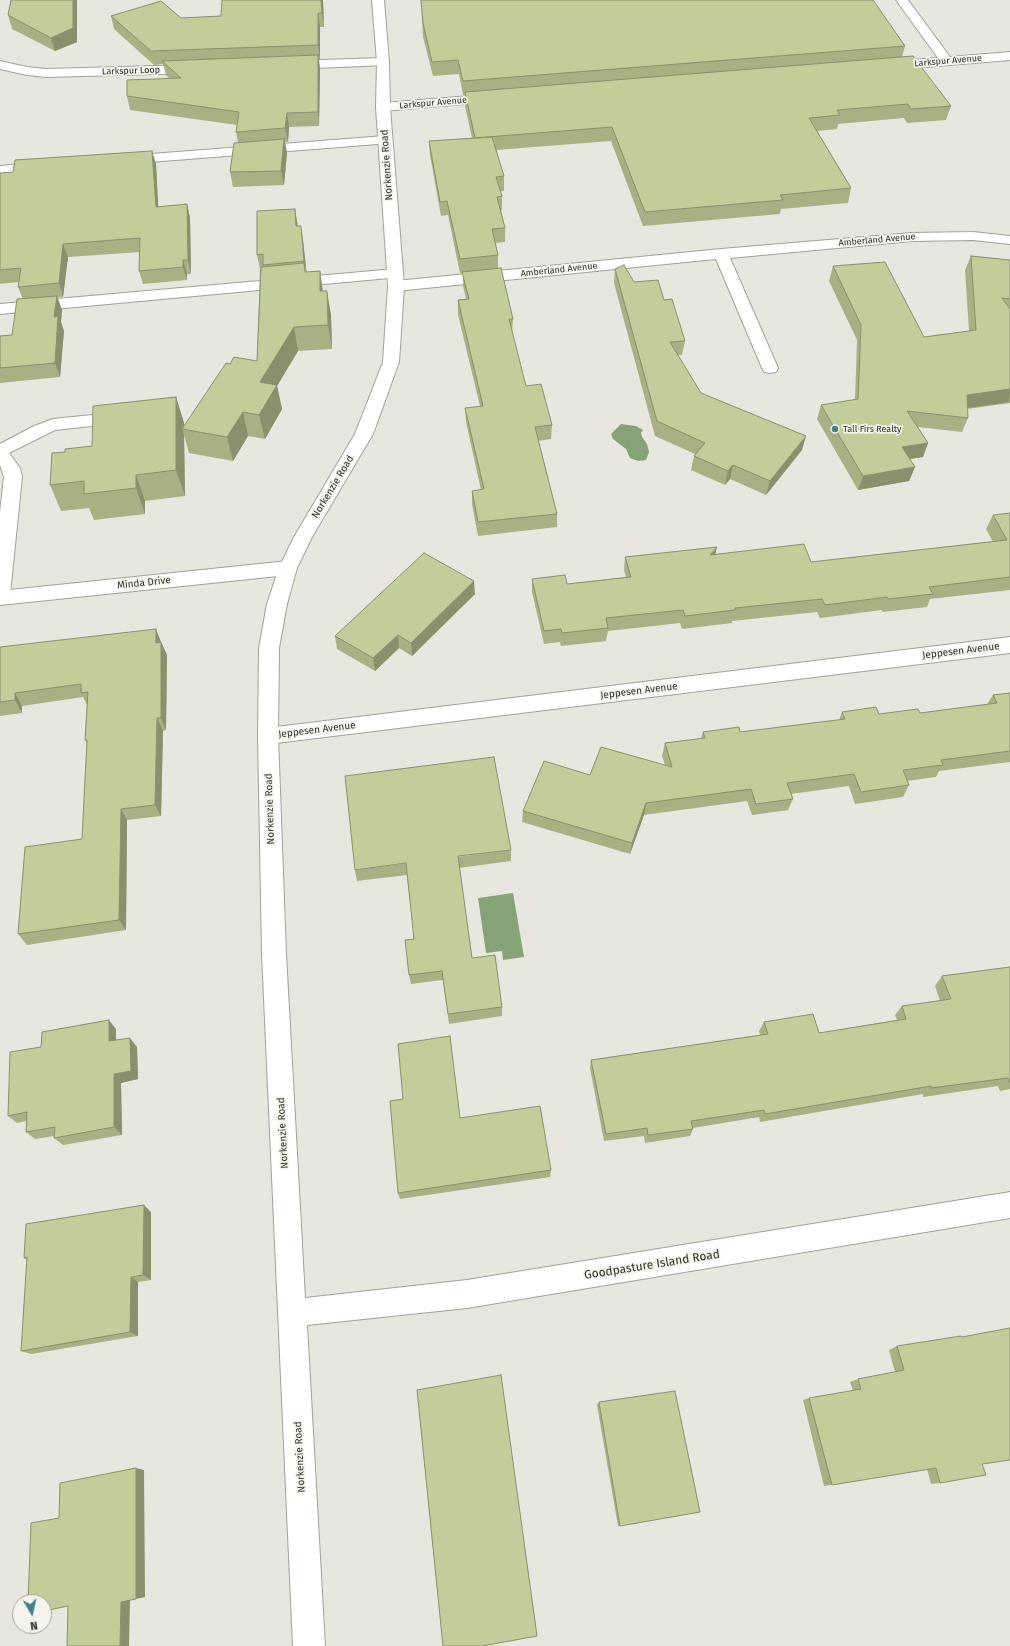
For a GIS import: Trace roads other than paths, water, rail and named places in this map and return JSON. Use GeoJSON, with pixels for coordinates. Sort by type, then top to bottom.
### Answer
{"type":"FeatureCollection","features":[{"type":"Feature","properties":{"kind":"street","name":"Norkenzie Road"},"geometry":{"type":"LineString","coordinates":[[309,1646],[274,954],[268,736],[269,648],[277,604],[288,568],[303,537],[364,434],[391,362],[396,280],[385,140],[383,62],[378,0]]}},
{"type":"Feature","properties":{"kind":"street"},"geometry":{"type":"LineString","coordinates":[[902,0],[946,61]]}},
{"type":"Feature","properties":{"kind":"street","name":"Larkspur Avenue"},"geometry":{"type":"LineString","coordinates":[[875,67],[1010,56]]}},
{"type":"Feature","properties":{"kind":"street"},"geometry":{"type":"LineString","coordinates":[[281,66],[383,62]]}},
{"type":"Feature","properties":{"kind":"street","name":"Larkspur Loop"},"geometry":{"type":"LineString","coordinates":[[0,65],[27,71],[46,73],[210,68]]}},
{"type":"Feature","properties":{"kind":"street","name":"Larkspur Avenue"},"geometry":{"type":"LineString","coordinates":[[383,108],[509,97]]}},
{"type":"Feature","properties":{"kind":"street"},"geometry":{"type":"LineString","coordinates":[[110,161],[385,140]]}},
{"type":"Feature","properties":{"kind":"street"},"geometry":{"type":"LineString","coordinates":[[0,170],[55,166]]}},
{"type":"Feature","properties":{"kind":"street","name":"Amberland Avenue"},"geometry":{"type":"LineString","coordinates":[[0,309],[396,280],[912,237],[966,236],[1010,240]]}},
{"type":"Feature","properties":{"kind":"street"},"geometry":{"type":"LineString","coordinates":[[721,254],[770,368]]}},
{"type":"Feature","properties":{"kind":"street"},"geometry":{"type":"LineString","coordinates":[[0,451],[40,430],[53,425],[135,417]]}},
{"type":"Feature","properties":{"kind":"street"},"geometry":{"type":"LineString","coordinates":[[0,455],[5,459],[11,468],[13,477],[0,594]]}},
{"type":"Feature","properties":{"kind":"street","name":"Minda Drive"},"geometry":{"type":"LineString","coordinates":[[0,598],[288,568]]}},
{"type":"Feature","properties":{"kind":"street","name":"Jeppesen Avenue"},"geometry":{"type":"LineString","coordinates":[[268,736],[1010,645]]}},
{"type":"Feature","properties":{"kind":"street","name":"Goodpasture Island Road"},"geometry":{"type":"LineString","coordinates":[[292,1313],[467,1294],[563,1280],[1010,1205]]}},
{"type":"Feature","properties":{"kind":"place","name":"Tall Firs Realty"},"geometry":{"type":"Point","coordinates":[835,429]}}]}
